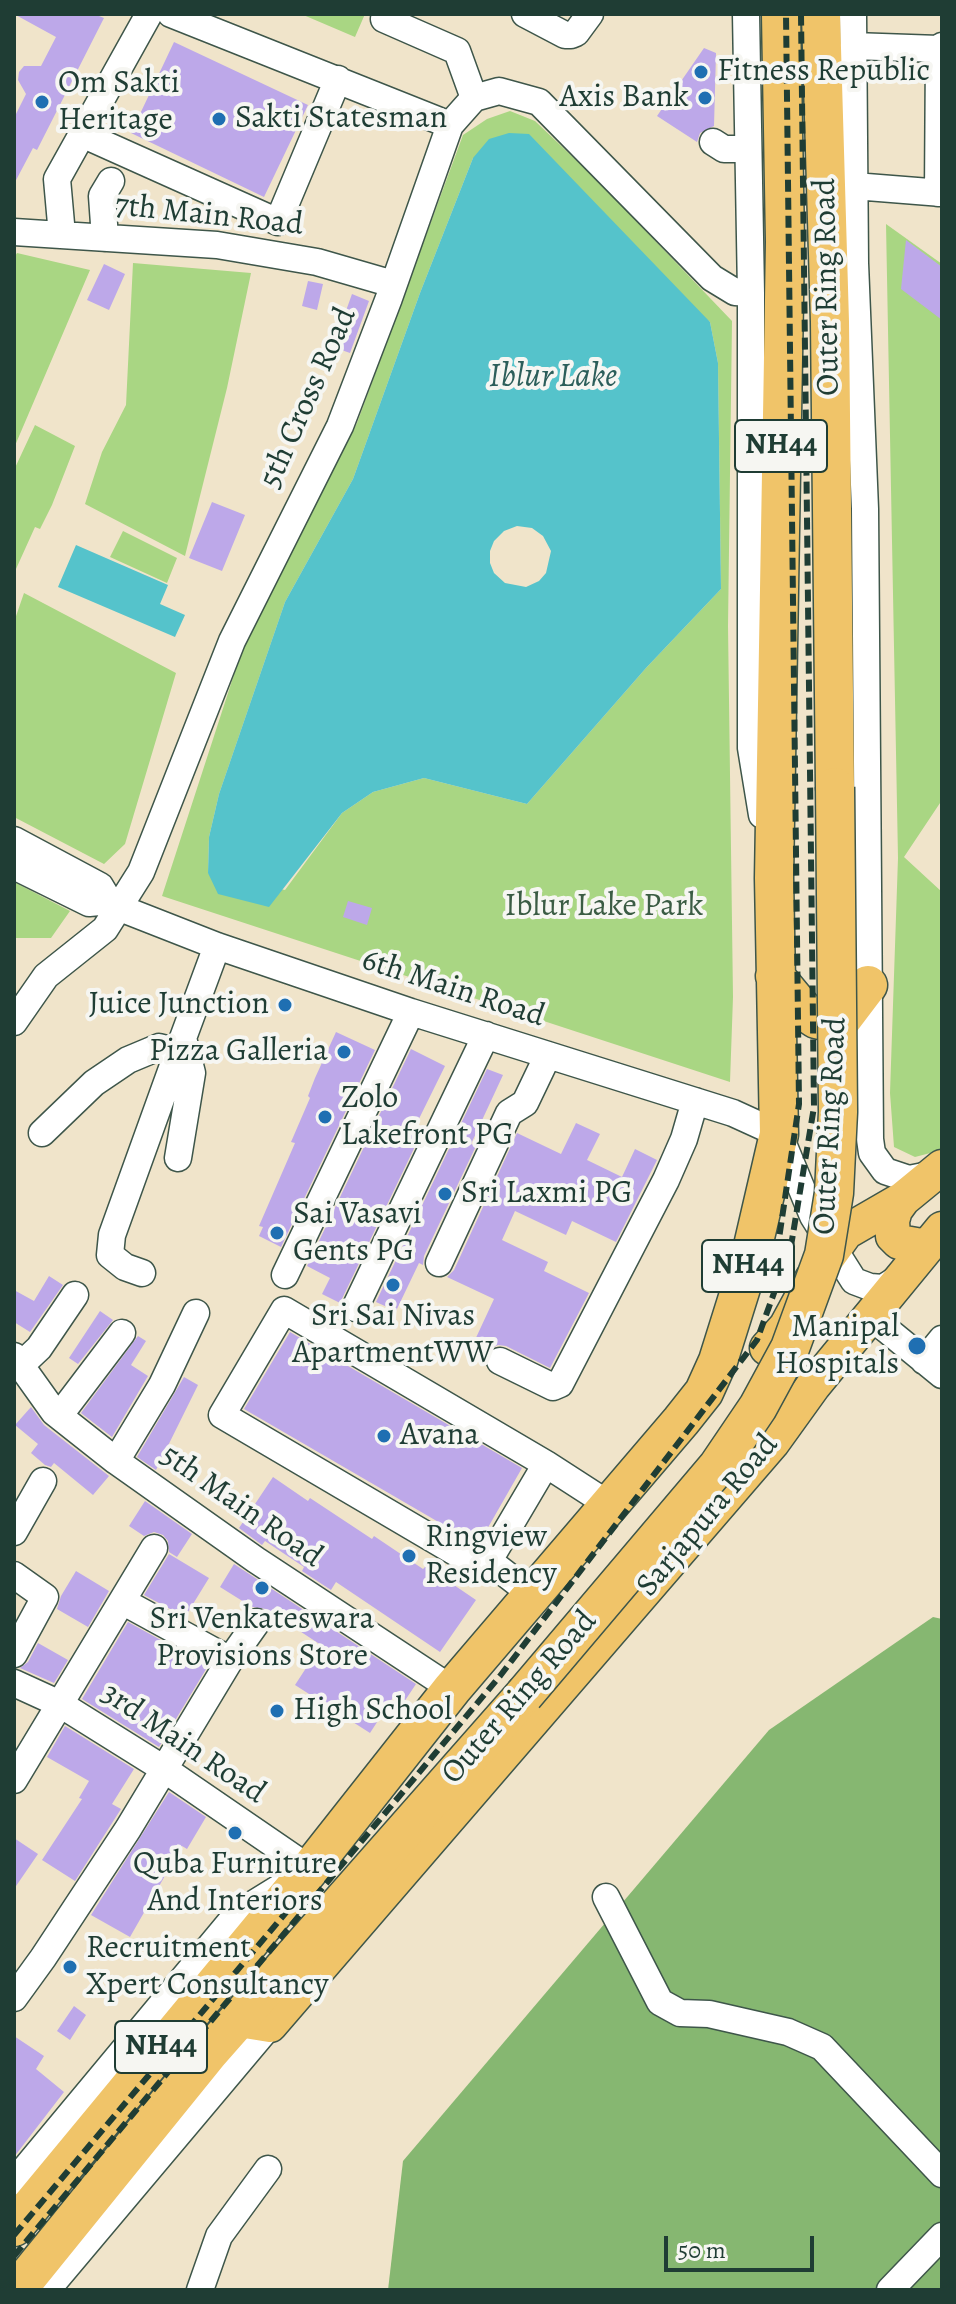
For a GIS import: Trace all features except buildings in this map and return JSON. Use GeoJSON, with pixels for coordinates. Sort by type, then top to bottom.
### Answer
{"type":"FeatureCollection","features":[{"type":"Feature","properties":{"kind":"highway","name":"Outer Ring Road"},"geometry":{"type":"LineString","coordinates":[[14,2227],[310,1869],[452,1689],[611,1506],[704,1392],[718,1361],[750,1259],[779,1134],[774,878],[785,242],[781,14]]}},
{"type":"Feature","properties":{"kind":"highway","name":"Outer Ring Road"},"geometry":{"type":"LineString","coordinates":[[17,2290],[164,2107],[254,2023],[524,1695],[718,1466],[758,1407],[790,1348],[824,1255],[834,1193],[838,1112],[835,787],[841,265],[821,14]]}},
{"type":"Feature","properties":{"kind":"highway"},"geometry":{"type":"LineString","coordinates":[[775,976],[804,1011],[816,1019],[829,1022],[843,1018],[868,985]]}},
{"type":"Feature","properties":{"kind":"main road"},"geometry":{"type":"LineString","coordinates":[[767,1348],[786,1327],[812,1279],[846,1232],[903,1199],[938,1170]]}},
{"type":"Feature","properties":{"kind":"main road"},"geometry":{"type":"LineString","coordinates":[[903,1199],[892,1221],[893,1236],[899,1242],[934,1238]]}},
{"type":"Feature","properties":{"kind":"main road","name":"Sarjapura Road"},"geometry":{"type":"LineString","coordinates":[[254,2023],[772,1443],[813,1386],[934,1238]]}},
{"type":"Feature","properties":{"kind":"main road"},"geometry":{"type":"LineString","coordinates":[[718,1361],[767,1348],[795,1356],[804,1363],[813,1386]]}},
{"type":"Feature","properties":{"kind":"street"},"geometry":{"type":"LineString","coordinates":[[62,235],[57,179],[149,14]]}},
{"type":"Feature","properties":{"kind":"street"},"geometry":{"type":"LineString","coordinates":[[171,14],[450,125]]}},
{"type":"Feature","properties":{"kind":"street"},"geometry":{"type":"LineString","coordinates":[[525,14],[565,35],[576,33],[590,14]]}},
{"type":"Feature","properties":{"kind":"street"},"geometry":{"type":"LineString","coordinates":[[746,14],[751,293],[751,748],[774,878]]}},
{"type":"Feature","properties":{"kind":"street"},"geometry":{"type":"LineString","coordinates":[[853,14],[854,186],[841,265],[865,509],[870,1139],[872,1153],[885,1171],[895,1176],[909,1179],[938,1170]]}},
{"type":"Feature","properties":{"kind":"street"},"geometry":{"type":"LineString","coordinates":[[385,17],[417,23],[457,51],[474,98],[499,91],[539,102],[712,278],[735,292],[751,293]]}},
{"type":"Feature","properties":{"kind":"street"},"geometry":{"type":"LineString","coordinates":[[853,46],[941,48],[940,193],[854,186]]}},
{"type":"Feature","properties":{"kind":"street"},"geometry":{"type":"LineString","coordinates":[[84,135],[278,222],[338,79]]}},
{"type":"Feature","properties":{"kind":"street","name":"5th Cross Road"},"geometry":{"type":"LineString","coordinates":[[14,1022],[46,976],[105,929],[115,905],[141,872],[232,641],[340,426],[450,125],[474,98]]}},
{"type":"Feature","properties":{"kind":"street"},"geometry":{"type":"LineString","coordinates":[[713,142],[724,149],[748,149]]}},
{"type":"Feature","properties":{"kind":"street"},"geometry":{"type":"LineString","coordinates":[[105,238],[102,196],[111,181]]}},
{"type":"Feature","properties":{"kind":"street","name":"7th Main Road"},"geometry":{"type":"LineString","coordinates":[[14,232],[217,245],[317,262],[393,284]]}},
{"type":"Feature","properties":{"kind":"street","name":"6th Main Road"},"geometry":{"type":"LineString","coordinates":[[14,840],[100,886],[115,905]]}},
{"type":"Feature","properties":{"kind":"street","name":"6th Main Road"},"geometry":{"type":"LineString","coordinates":[[14,866],[89,903],[115,905],[217,946],[411,1012],[695,1101],[751,1120],[779,1134]]}},
{"type":"Feature","properties":{"kind":"street"},"geometry":{"type":"LineString","coordinates":[[142,1273],[125,1267],[110,1255],[112,1235],[217,946]]}},
{"type":"Feature","properties":{"kind":"street"},"geometry":{"type":"LineString","coordinates":[[285,1275],[411,1012]]}},
{"type":"Feature","properties":{"kind":"street"},"geometry":{"type":"LineString","coordinates":[[355,1308],[486,1035]]}},
{"type":"Feature","properties":{"kind":"street"},"geometry":{"type":"LineString","coordinates":[[42,1133],[94,1083],[128,1060],[159,1047],[181,1045]]}},
{"type":"Feature","properties":{"kind":"street"},"geometry":{"type":"LineString","coordinates":[[178,1158],[192,1073],[181,1045]]}},
{"type":"Feature","properties":{"kind":"street"},"geometry":{"type":"LineString","coordinates":[[439,1263],[509,1113],[525,1103],[548,1055]]}},
{"type":"Feature","properties":{"kind":"street"},"geometry":{"type":"LineString","coordinates":[[500,1361],[553,1387],[560,1384],[666,1180],[684,1139],[695,1101]]}},
{"type":"Feature","properties":{"kind":"street"},"geometry":{"type":"LineString","coordinates":[[779,1134],[813,1216],[854,1281],[883,1288],[902,1276]]}},
{"type":"Feature","properties":{"kind":"street"},"geometry":{"type":"LineString","coordinates":[[16,1360],[39,1348],[75,1295]]}},
{"type":"Feature","properties":{"kind":"street"},"geometry":{"type":"LineString","coordinates":[[546,1464],[484,1569],[222,1415],[284,1310],[546,1464],[611,1506]]}},
{"type":"Feature","properties":{"kind":"street"},"geometry":{"type":"LineString","coordinates":[[116,1461],[162,1385],[196,1313]]}},
{"type":"Feature","properties":{"kind":"street"},"geometry":{"type":"LineString","coordinates":[[870,1316],[933,1368],[942,1339]]}},
{"type":"Feature","properties":{"kind":"street"},"geometry":{"type":"LineString","coordinates":[[59,1416],[122,1333]]}},
{"type":"Feature","properties":{"kind":"street","name":"5th Main Road"},"geometry":{"type":"LineString","coordinates":[[16,1360],[54,1412],[116,1461],[256,1560],[452,1689]]}},
{"type":"Feature","properties":{"kind":"street"},"geometry":{"type":"LineString","coordinates":[[14,1532],[43,1481]]}},
{"type":"Feature","properties":{"kind":"street"},"geometry":{"type":"LineString","coordinates":[[14,1780],[154,1548]]}},
{"type":"Feature","properties":{"kind":"street"},"geometry":{"type":"LineString","coordinates":[[489,1561],[533,1595]]}},
{"type":"Feature","properties":{"kind":"street"},"geometry":{"type":"LineString","coordinates":[[14,1575],[45,1597],[14,1654]]}},
{"type":"Feature","properties":{"kind":"street"},"geometry":{"type":"LineString","coordinates":[[122,1601],[230,1660]]}},
{"type":"Feature","properties":{"kind":"street"},"geometry":{"type":"LineString","coordinates":[[14,1998],[52,1945],[230,1660],[257,1622]]}},
{"type":"Feature","properties":{"kind":"street","name":"3rd Main Road"},"geometry":{"type":"LineString","coordinates":[[14,1683],[60,1704],[164,1769],[310,1869]]}},
{"type":"Feature","properties":{"kind":"street"},"geometry":{"type":"LineString","coordinates":[[16,2174],[237,1914],[310,1869]]}},
{"type":"Feature","properties":{"kind":"street"},"geometry":{"type":"LineString","coordinates":[[606,1897],[660,2002],[680,2013],[709,2014],[788,2032],[822,2047],[942,2174]]}},
{"type":"Feature","properties":{"kind":"street","name":"Sarjapura Road"},"geometry":{"type":"LineString","coordinates":[[47,2290],[194,2113],[254,2023]]}},
{"type":"Feature","properties":{"kind":"street"},"geometry":{"type":"LineString","coordinates":[[200,2290],[219,2236],[268,2169]]}},
{"type":"Feature","properties":{"kind":"street"},"geometry":{"type":"LineString","coordinates":[[890,2290],[942,2236]]}},
{"type":"Feature","properties":{"kind":"green space"},"geometry":{"type":"Polygon","coordinates":[[[301,14],[365,14],[355,37],[301,14]]]}},
{"type":"Feature","properties":{"kind":"green space","name":"Iblur Lake Park"},"geometry":{"type":"Polygon","coordinates":[[[510,111],[535,121],[597,180],[732,321],[728,626],[733,997],[730,1082],[162,896],[242,650],[357,423],[463,135],[487,119],[510,111]],[[473,158],[353,479],[285,602],[219,794],[209,837],[208,873],[285,890],[342,813],[373,792],[424,778],[527,804],[646,668],[721,589],[718,363],[710,322],[473,158]]]}},
{"type":"Feature","properties":{"kind":"green space"},"geometry":{"type":"Polygon","coordinates":[[[886,224],[942,264],[942,800],[904,857],[942,892],[942,1147],[915,1157],[894,1147],[890,1093],[898,858],[886,224]]]}},
{"type":"Feature","properties":{"kind":"green space"},"geometry":{"type":"Polygon","coordinates":[[[17,253],[90,270],[14,448],[14,258],[17,253]]]}},
{"type":"Feature","properties":{"kind":"green space"},"geometry":{"type":"Polygon","coordinates":[[[133,263],[251,273],[227,388],[185,556],[85,504],[102,452],[126,405],[133,263]]]}},
{"type":"Feature","properties":{"kind":"green space"},"geometry":{"type":"Polygon","coordinates":[[[35,425],[75,446],[52,505],[40,529],[35,527],[16,569],[14,470],[35,425]]]}},
{"type":"Feature","properties":{"kind":"green space"},"geometry":{"type":"Polygon","coordinates":[[[123,531],[177,558],[167,583],[110,557],[123,531]]]}},
{"type":"Feature","properties":{"kind":"green space"},"geometry":{"type":"Polygon","coordinates":[[[24,593],[176,673],[125,844],[104,864],[14,817],[14,622],[24,593]]]}},
{"type":"Feature","properties":{"kind":"green space"},"geometry":{"type":"Polygon","coordinates":[[[14,882],[70,911],[51,938],[14,938],[14,882]]]}},
{"type":"Feature","properties":{"kind":"green space"},"geometry":{"type":"Polygon","coordinates":[[[933,1617],[942,1619],[942,2290],[388,2290],[403,2161],[769,1730],[933,1617]]]}},
{"type":"Feature","properties":{"kind":"water","name":"Iblur Lake"},"geometry":{"type":"Polygon","coordinates":[[[509,133],[529,134],[710,322],[718,363],[721,589],[646,668],[527,804],[424,778],[373,792],[342,813],[269,907],[218,894],[208,873],[209,837],[219,794],[285,602],[353,479],[473,158],[489,139],[509,133]],[[517,526],[504,531],[494,541],[490,563],[494,573],[505,583],[526,587],[539,581],[546,573],[551,551],[543,536],[532,528],[517,526]]]}},
{"type":"Feature","properties":{"kind":"water"},"geometry":{"type":"Polygon","coordinates":[[[76,545],[168,585],[160,604],[185,615],[175,637],[58,587],[76,545]]]}},
{"type":"Feature","properties":{"kind":"railway"},"geometry":{"type":"LineString","coordinates":[[777,1252],[799,1104],[786,14]]}},
{"type":"Feature","properties":{"kind":"railway"},"geometry":{"type":"LineString","coordinates":[[14,2256],[500,1676],[757,1340],[791,1246],[814,1107],[801,14]]}},
{"type":"Feature","properties":{"kind":"railway"},"geometry":{"type":"LineString","coordinates":[[14,2235],[289,1909]]}},
{"type":"Feature","properties":{"kind":"place","name":"Fitness Republic"},"geometry":{"type":"Point","coordinates":[701,72]}},
{"type":"Feature","properties":{"kind":"place","name":"Axis Bank"},"geometry":{"type":"Point","coordinates":[705,98]}},
{"type":"Feature","properties":{"kind":"place","name":"Om Sakti Heritage"},"geometry":{"type":"Point","coordinates":[42,102]}},
{"type":"Feature","properties":{"kind":"place","name":"Sakti Statesman"},"geometry":{"type":"Point","coordinates":[219,119]}},
{"type":"Feature","properties":{"kind":"place","name":"Juice Junction"},"geometry":{"type":"Point","coordinates":[285,1005]}},
{"type":"Feature","properties":{"kind":"place","name":"Pizza Galleria"},"geometry":{"type":"Point","coordinates":[344,1052]}},
{"type":"Feature","properties":{"kind":"place","name":"Zolo Lakefront PG"},"geometry":{"type":"Point","coordinates":[325,1117]}},
{"type":"Feature","properties":{"kind":"place","name":"Sri Laxmi PG"},"geometry":{"type":"Point","coordinates":[445,1194]}},
{"type":"Feature","properties":{"kind":"place","name":"Sai Vasavi Gents PG"},"geometry":{"type":"Point","coordinates":[277,1233]}},
{"type":"Feature","properties":{"kind":"place","name":"Sri Sai Nivas ApartmentWW"},"geometry":{"type":"Point","coordinates":[393,1285]}},
{"type":"Feature","properties":{"kind":"place","name":"Manipal Hospitals"},"geometry":{"type":"Point","coordinates":[917,1346]}},
{"type":"Feature","properties":{"kind":"place","name":"Avana"},"geometry":{"type":"Point","coordinates":[384,1436]}},
{"type":"Feature","properties":{"kind":"place","name":"Ringview Residency"},"geometry":{"type":"Point","coordinates":[409,1556]}},
{"type":"Feature","properties":{"kind":"place","name":"Sri Venkateswara Provisions Store"},"geometry":{"type":"Point","coordinates":[262,1588]}},
{"type":"Feature","properties":{"kind":"place","name":"High School"},"geometry":{"type":"Point","coordinates":[277,1711]}},
{"type":"Feature","properties":{"kind":"place","name":"Quba Furniture And Interiors"},"geometry":{"type":"Point","coordinates":[235,1833]}},
{"type":"Feature","properties":{"kind":"place","name":"Recruitment Xpert Consultancy"},"geometry":{"type":"Point","coordinates":[70,1967]}}]}
